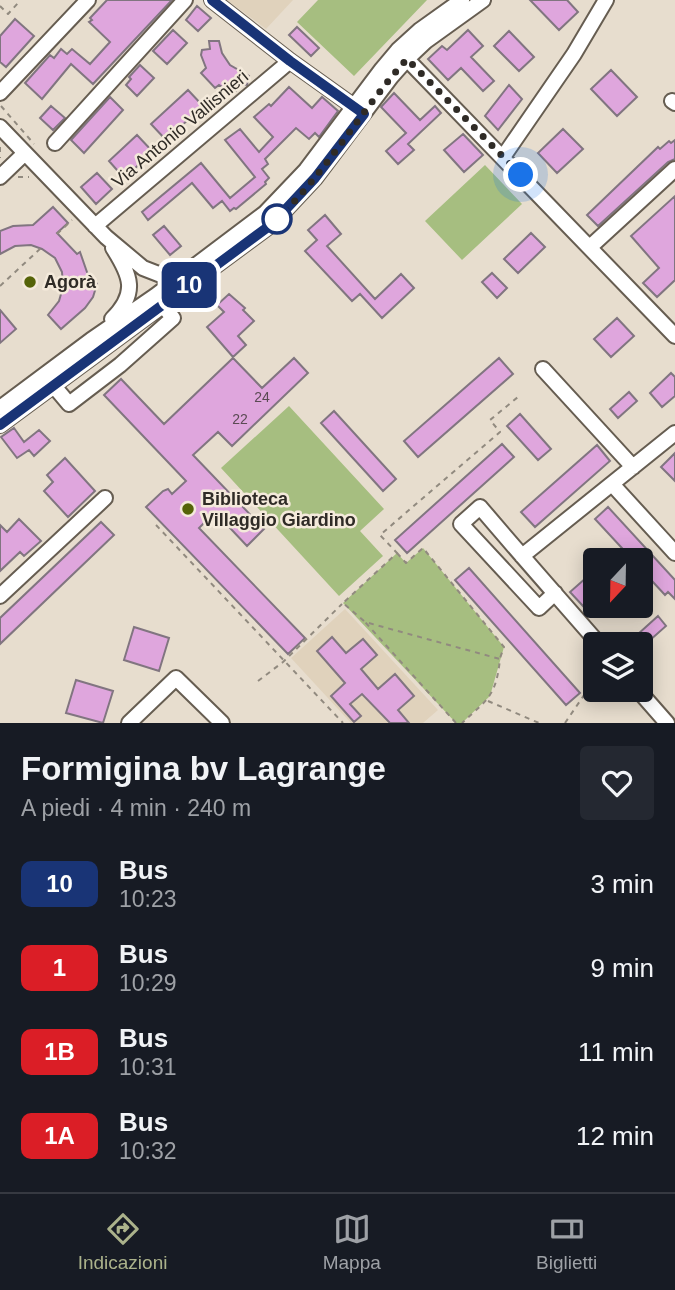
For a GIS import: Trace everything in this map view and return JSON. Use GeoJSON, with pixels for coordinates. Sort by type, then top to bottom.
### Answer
{"type":"FeatureCollection","features":[{"type":"Feature","properties":{"kind":"street"},"geometry":{"type":"LineString","coordinates":[[0,93],[88,0]]}},
{"type":"Feature","properties":{"kind":"street"},"geometry":{"type":"LineString","coordinates":[[55,143],[185,0]]}},
{"type":"Feature","properties":{"kind":"street"},"geometry":{"type":"LineString","coordinates":[[212,0],[290,61],[359,110]]}},
{"type":"Feature","properties":{"kind":"street"},"geometry":{"type":"LineString","coordinates":[[402,55],[420,30],[462,0]]}},
{"type":"Feature","properties":{"kind":"street"},"geometry":{"type":"LineString","coordinates":[[0,408],[49,381],[158,301],[236,249],[265,213],[359,110],[382,69],[483,0]]}},
{"type":"Feature","properties":{"kind":"street"},"geometry":{"type":"LineString","coordinates":[[503,157],[574,54],[606,0]]}},
{"type":"Feature","properties":{"kind":"street"},"geometry":{"type":"LineString","coordinates":[[402,55],[675,336]]}},
{"type":"Feature","properties":{"kind":"street","name":"Via Antonio Vallisnieri"},"geometry":{"type":"LineString","coordinates":[[95,226],[290,61]]}},
{"type":"Feature","properties":{"kind":"street"},"geometry":{"type":"LineString","coordinates":[[0,127],[30,149],[106,237],[143,268],[178,279]]}},
{"type":"Feature","properties":{"kind":"street"},"geometry":{"type":"LineString","coordinates":[[1,176],[30,149]]}},
{"type":"Feature","properties":{"kind":"street"},"geometry":{"type":"LineString","coordinates":[[590,247],[675,169]]}},
{"type":"Feature","properties":{"kind":"street"},"geometry":{"type":"LineString","coordinates":[[0,425],[123,308],[128,294],[128,275],[106,237]]}},
{"type":"Feature","properties":{"kind":"street"},"geometry":{"type":"LineString","coordinates":[[91,340],[158,301],[178,279],[236,249]]}},
{"type":"Feature","properties":{"kind":"street"},"geometry":{"type":"LineString","coordinates":[[49,381],[69,404],[120,365],[173,318],[158,301]]}},
{"type":"Feature","properties":{"kind":"street"},"geometry":{"type":"LineString","coordinates":[[543,369],[633,467]]}},
{"type":"Feature","properties":{"kind":"street"},"geometry":{"type":"LineString","coordinates":[[522,556],[675,433]]}},
{"type":"Feature","properties":{"kind":"street"},"geometry":{"type":"LineString","coordinates":[[612,484],[675,553]]}},
{"type":"Feature","properties":{"kind":"street"},"geometry":{"type":"LineString","coordinates":[[0,596],[105,498]]}},
{"type":"Feature","properties":{"kind":"street"},"geometry":{"type":"LineString","coordinates":[[555,593],[539,608],[461,524],[480,507],[522,556],[555,593],[589,632]]}},
{"type":"Feature","properties":{"kind":"street"},"geometry":{"type":"LineString","coordinates":[[129,723],[176,678],[222,723]]}},
{"type":"Feature","properties":{"kind":"street"},"geometry":{"type":"LineString","coordinates":[[649,702],[667,723]]}},
{"type":"Feature","properties":{"kind":"path"},"geometry":{"type":"LineString","coordinates":[[0,6],[8,14],[18,3]]}},
{"type":"Feature","properties":{"kind":"path"},"geometry":{"type":"LineString","coordinates":[[0,105],[30,149]]}},
{"type":"Feature","properties":{"kind":"path"},"geometry":{"type":"LineString","coordinates":[[0,147],[0,158]]}},
{"type":"Feature","properties":{"kind":"path"},"geometry":{"type":"LineString","coordinates":[[1,176],[9,181],[20,176],[35,179]]}},
{"type":"Feature","properties":{"kind":"path"},"geometry":{"type":"LineString","coordinates":[[57,234],[73,220]]}},
{"type":"Feature","properties":{"kind":"path"},"geometry":{"type":"LineString","coordinates":[[0,286],[41,248]]}},
{"type":"Feature","properties":{"kind":"path"},"geometry":{"type":"LineString","coordinates":[[462,723],[493,692],[505,647],[423,548],[406,563],[380,535],[500,432],[490,420],[518,397]]}},
{"type":"Feature","properties":{"kind":"path"},"geometry":{"type":"LineString","coordinates":[[156,526],[343,723]]}},
{"type":"Feature","properties":{"kind":"path"},"geometry":{"type":"LineString","coordinates":[[258,681],[283,662],[397,553]]}},
{"type":"Feature","properties":{"kind":"path"},"geometry":{"type":"LineString","coordinates":[[343,603],[365,622],[456,723]]}},
{"type":"Feature","properties":{"kind":"path"},"geometry":{"type":"LineString","coordinates":[[365,622],[500,659]]}},
{"type":"Feature","properties":{"kind":"path"},"geometry":{"type":"LineString","coordinates":[[565,723],[583,697]]}},
{"type":"Feature","properties":{"kind":"path"},"geometry":{"type":"LineString","coordinates":[[486,701],[539,723]]}},
{"type":"Feature","properties":{"kind":"shaded area"},"geometry":{"type":"Polygon","coordinates":[[[227,0],[293,0],[266,29],[227,0]]]}},
{"type":"Feature","properties":{"kind":"shaded area"},"geometry":{"type":"Polygon","coordinates":[[[345,609],[438,710],[423,723],[351,723],[291,658],[345,609]]]}},
{"type":"Feature","properties":{"kind":"green space"},"geometry":{"type":"Polygon","coordinates":[[[318,0],[427,0],[354,76],[297,22],[318,0]]]}},
{"type":"Feature","properties":{"kind":"green space"},"geometry":{"type":"Polygon","coordinates":[[[485,165],[522,204],[462,260],[425,221],[485,165]]]}},
{"type":"Feature","properties":{"kind":"green space"},"geometry":{"type":"Polygon","coordinates":[[[289,406],[384,509],[360,531],[383,556],[339,596],[221,468],[289,406]]]}},
{"type":"Feature","properties":{"kind":"green space"},"geometry":{"type":"Polygon","coordinates":[[[423,548],[504,647],[490,696],[462,723],[456,723],[343,603],[397,553],[406,563],[423,548]]]}},
{"type":"Feature","properties":{"kind":"building"},"geometry":{"type":"Polygon","coordinates":[[[107,0],[172,0],[93,84],[71,64],[42,99],[25,83],[50,55],[54,58],[61,49],[67,54],[72,49],[90,64],[110,42],[89,22],[107,0]]]}},
{"type":"Feature","properties":{"kind":"building"},"geometry":{"type":"Polygon","coordinates":[[[530,0],[567,0],[578,12],[559,30],[530,0]]]}},
{"type":"Feature","properties":{"kind":"building"},"geometry":{"type":"Polygon","coordinates":[[[197,6],[211,18],[198,31],[186,20],[197,6]]]}},
{"type":"Feature","properties":{"kind":"building"},"geometry":{"type":"Polygon","coordinates":[[[15,19],[34,36],[6,67],[0,62],[0,36],[15,19]]]}},
{"type":"Feature","properties":{"kind":"building"},"geometry":{"type":"Polygon","coordinates":[[[297,27],[319,48],[311,56],[289,35],[297,27]]]}},
{"type":"Feature","properties":{"kind":"building"},"geometry":{"type":"Polygon","coordinates":[[[173,30],[187,43],[167,64],[153,51],[173,30]]]}},
{"type":"Feature","properties":{"kind":"building"},"geometry":{"type":"Polygon","coordinates":[[[468,30],[483,46],[471,57],[494,81],[483,91],[461,68],[448,80],[428,59],[442,46],[447,50],[468,30]]]}},
{"type":"Feature","properties":{"kind":"building"},"geometry":{"type":"Polygon","coordinates":[[[509,31],[534,57],[519,71],[494,46],[509,31]]]}},
{"type":"Feature","properties":{"kind":"building"},"geometry":{"type":"Polygon","coordinates":[[[209,41],[219,41],[222,53],[230,65],[249,76],[247,85],[239,84],[236,91],[219,85],[215,88],[201,73],[206,68],[202,50],[210,49],[209,41]]]}},
{"type":"Feature","properties":{"kind":"building"},"geometry":{"type":"Polygon","coordinates":[[[140,65],[154,78],[137,96],[126,85],[131,79],[129,77],[140,65]]]}},
{"type":"Feature","properties":{"kind":"building"},"geometry":{"type":"Polygon","coordinates":[[[611,70],[637,97],[617,116],[591,89],[611,70]]]}},
{"type":"Feature","properties":{"kind":"building"},"geometry":{"type":"Polygon","coordinates":[[[509,85],[522,99],[498,130],[485,116],[509,85]]]}},
{"type":"Feature","properties":{"kind":"building"},"geometry":{"type":"Polygon","coordinates":[[[289,87],[312,108],[322,97],[338,111],[319,137],[315,133],[309,139],[296,128],[265,159],[268,164],[262,169],[269,178],[266,184],[236,209],[230,211],[222,201],[213,208],[192,183],[148,220],[142,212],[201,163],[230,198],[255,177],[225,140],[240,129],[259,152],[273,137],[254,117],[269,104],[271,106],[289,87]]]}},
{"type":"Feature","properties":{"kind":"building"},"geometry":{"type":"Polygon","coordinates":[[[188,90],[203,106],[166,140],[151,124],[188,90]]]}},
{"type":"Feature","properties":{"kind":"building"},"geometry":{"type":"Polygon","coordinates":[[[394,93],[420,120],[435,106],[441,113],[408,144],[414,150],[398,164],[386,151],[406,133],[381,107],[394,93]]]}},
{"type":"Feature","properties":{"kind":"building"},"geometry":{"type":"Polygon","coordinates":[[[110,97],[123,110],[84,153],[71,140],[110,97]]]}},
{"type":"Feature","properties":{"kind":"building"},"geometry":{"type":"Polygon","coordinates":[[[51,106],[65,118],[53,130],[40,118],[51,106]]]}},
{"type":"Feature","properties":{"kind":"building"},"geometry":{"type":"Polygon","coordinates":[[[563,129],[583,149],[557,173],[538,153],[563,129]]]}},
{"type":"Feature","properties":{"kind":"building"},"geometry":{"type":"Polygon","coordinates":[[[463,134],[483,155],[464,172],[444,150],[463,134]]]}},
{"type":"Feature","properties":{"kind":"building"},"geometry":{"type":"Polygon","coordinates":[[[137,135],[153,152],[124,178],[109,161],[137,135]]]}},
{"type":"Feature","properties":{"kind":"building"},"geometry":{"type":"Polygon","coordinates":[[[675,140],[675,159],[668,162],[598,226],[587,215],[658,147],[660,149],[669,141],[671,143],[675,140]]]}},
{"type":"Feature","properties":{"kind":"building"},"geometry":{"type":"Polygon","coordinates":[[[97,173],[112,189],[96,204],[81,187],[97,173]]]}},
{"type":"Feature","properties":{"kind":"building"},"geometry":{"type":"Polygon","coordinates":[[[675,196],[675,280],[657,297],[643,283],[659,268],[631,236],[675,196]]]}},
{"type":"Feature","properties":{"kind":"building"},"geometry":{"type":"Polygon","coordinates":[[[53,207],[68,223],[57,233],[77,254],[80,252],[88,275],[91,275],[97,284],[93,297],[85,308],[61,329],[48,315],[59,301],[63,287],[62,272],[55,258],[31,245],[15,246],[0,254],[0,231],[13,226],[33,225],[53,207]]]}},
{"type":"Feature","properties":{"kind":"building"},"geometry":{"type":"Polygon","coordinates":[[[325,215],[341,234],[327,246],[375,299],[401,274],[414,288],[382,318],[360,294],[352,301],[305,251],[317,240],[308,230],[325,215]]]}},
{"type":"Feature","properties":{"kind":"building"},"geometry":{"type":"Polygon","coordinates":[[[164,226],[181,246],[170,255],[153,235],[164,226]]]}},
{"type":"Feature","properties":{"kind":"building"},"geometry":{"type":"Polygon","coordinates":[[[531,233],[545,247],[518,273],[504,259],[531,233]]]}},
{"type":"Feature","properties":{"kind":"building"},"geometry":{"type":"Polygon","coordinates":[[[492,273],[507,288],[497,298],[482,282],[492,273]]]}},
{"type":"Feature","properties":{"kind":"building"},"geometry":{"type":"Polygon","coordinates":[[[229,294],[245,308],[243,310],[254,321],[238,336],[246,345],[233,357],[207,327],[224,312],[217,305],[229,294]]]}},
{"type":"Feature","properties":{"kind":"building"},"geometry":{"type":"Polygon","coordinates":[[[0,310],[16,329],[0,343],[0,310]]]}},
{"type":"Feature","properties":{"kind":"building"},"geometry":{"type":"Polygon","coordinates":[[[617,318],[634,336],[611,357],[594,339],[617,318]]]}},
{"type":"Feature","properties":{"kind":"building"},"geometry":{"type":"Polygon","coordinates":[[[233,358],[262,388],[294,358],[308,373],[232,446],[218,432],[193,455],[264,529],[247,546],[215,512],[199,528],[305,638],[288,654],[146,507],[163,491],[168,489],[172,494],[186,481],[104,395],[121,379],[164,424],[233,358]]]}},
{"type":"Feature","properties":{"kind":"building"},"geometry":{"type":"Polygon","coordinates":[[[499,358],[513,374],[418,457],[404,441],[499,358]]]}},
{"type":"Feature","properties":{"kind":"building"},"geometry":{"type":"Polygon","coordinates":[[[671,373],[675,377],[675,396],[662,407],[650,393],[671,373]]]}},
{"type":"Feature","properties":{"kind":"building"},"geometry":{"type":"Polygon","coordinates":[[[629,392],[637,401],[618,418],[610,409],[629,392]]]}},
{"type":"Feature","properties":{"kind":"building"},"geometry":{"type":"Polygon","coordinates":[[[334,411],[396,479],[383,491],[321,423],[334,411]]]}},
{"type":"Feature","properties":{"kind":"building"},"geometry":{"type":"Polygon","coordinates":[[[520,414],[551,449],[538,460],[507,426],[520,414]]]}},
{"type":"Feature","properties":{"kind":"building"},"geometry":{"type":"Polygon","coordinates":[[[14,428],[24,442],[39,430],[50,441],[34,456],[29,450],[17,458],[1,437],[14,428]]]}},
{"type":"Feature","properties":{"kind":"building"},"geometry":{"type":"Polygon","coordinates":[[[502,444],[514,457],[407,553],[395,540],[502,444]]]}},
{"type":"Feature","properties":{"kind":"building"},"geometry":{"type":"Polygon","coordinates":[[[597,445],[610,461],[535,527],[521,512],[597,445]]]}},
{"type":"Feature","properties":{"kind":"building"},"geometry":{"type":"Polygon","coordinates":[[[675,453],[675,481],[661,467],[675,453]]]}},
{"type":"Feature","properties":{"kind":"building"},"geometry":{"type":"Polygon","coordinates":[[[65,458],[95,491],[68,517],[44,491],[53,482],[47,475],[65,458]]]}},
{"type":"Feature","properties":{"kind":"building"},"geometry":{"type":"Polygon","coordinates":[[[608,507],[646,548],[622,548],[595,519],[608,507]]]}},
{"type":"Feature","properties":{"kind":"building"},"geometry":{"type":"Polygon","coordinates":[[[19,519],[41,541],[24,556],[20,552],[0,571],[0,525],[7,532],[19,519]]]}},
{"type":"Feature","properties":{"kind":"building"},"geometry":{"type":"Polygon","coordinates":[[[101,522],[114,535],[0,644],[0,618],[101,522]]]}},
{"type":"Feature","properties":{"kind":"building"},"geometry":{"type":"Polygon","coordinates":[[[653,556],[675,580],[675,599],[668,592],[665,595],[653,582],[653,556]]]}},
{"type":"Feature","properties":{"kind":"building"},"geometry":{"type":"Polygon","coordinates":[[[469,568],[580,693],[566,705],[455,580],[469,568]]]}},
{"type":"Feature","properties":{"kind":"building"},"geometry":{"type":"Polygon","coordinates":[[[583,581],[583,606],[570,592],[583,581]]]}},
{"type":"Feature","properties":{"kind":"building"},"geometry":{"type":"Polygon","coordinates":[[[658,616],[666,626],[653,638],[653,632],[640,632],[658,616]]]}},
{"type":"Feature","properties":{"kind":"building"},"geometry":{"type":"Polygon","coordinates":[[[134,627],[169,638],[159,671],[124,660],[134,627]]]}},
{"type":"Feature","properties":{"kind":"building"},"geometry":{"type":"Polygon","coordinates":[[[332,637],[346,653],[363,639],[377,655],[361,669],[378,689],[395,674],[414,696],[398,710],[409,723],[390,723],[362,694],[350,704],[361,716],[354,722],[331,696],[345,683],[317,651],[332,637]]]}},
{"type":"Feature","properties":{"kind":"building"},"geometry":{"type":"Polygon","coordinates":[[[76,680],[113,691],[103,723],[66,713],[76,680]]]}},
{"type":"Feature","properties":{"kind":"bus line","name":"10"},"geometry":{"type":"LineString","coordinates":[[0,425],[272,224],[315,178],[364,114],[212,0]]}},
{"type":"Feature","properties":{"kind":"place","name":"Agorà"},"geometry":{"type":"Point","coordinates":[30,282]}},
{"type":"Feature","properties":{"kind":"place","name":"Biblioteca Villaggio Giardino"},"geometry":{"type":"Point","coordinates":[188,509]}},
{"type":"Feature","properties":{"kind":"route"},"geometry":{"type":"LineString","coordinates":[[277,219],[315,178],[407,59],[521,175]]}}]}
